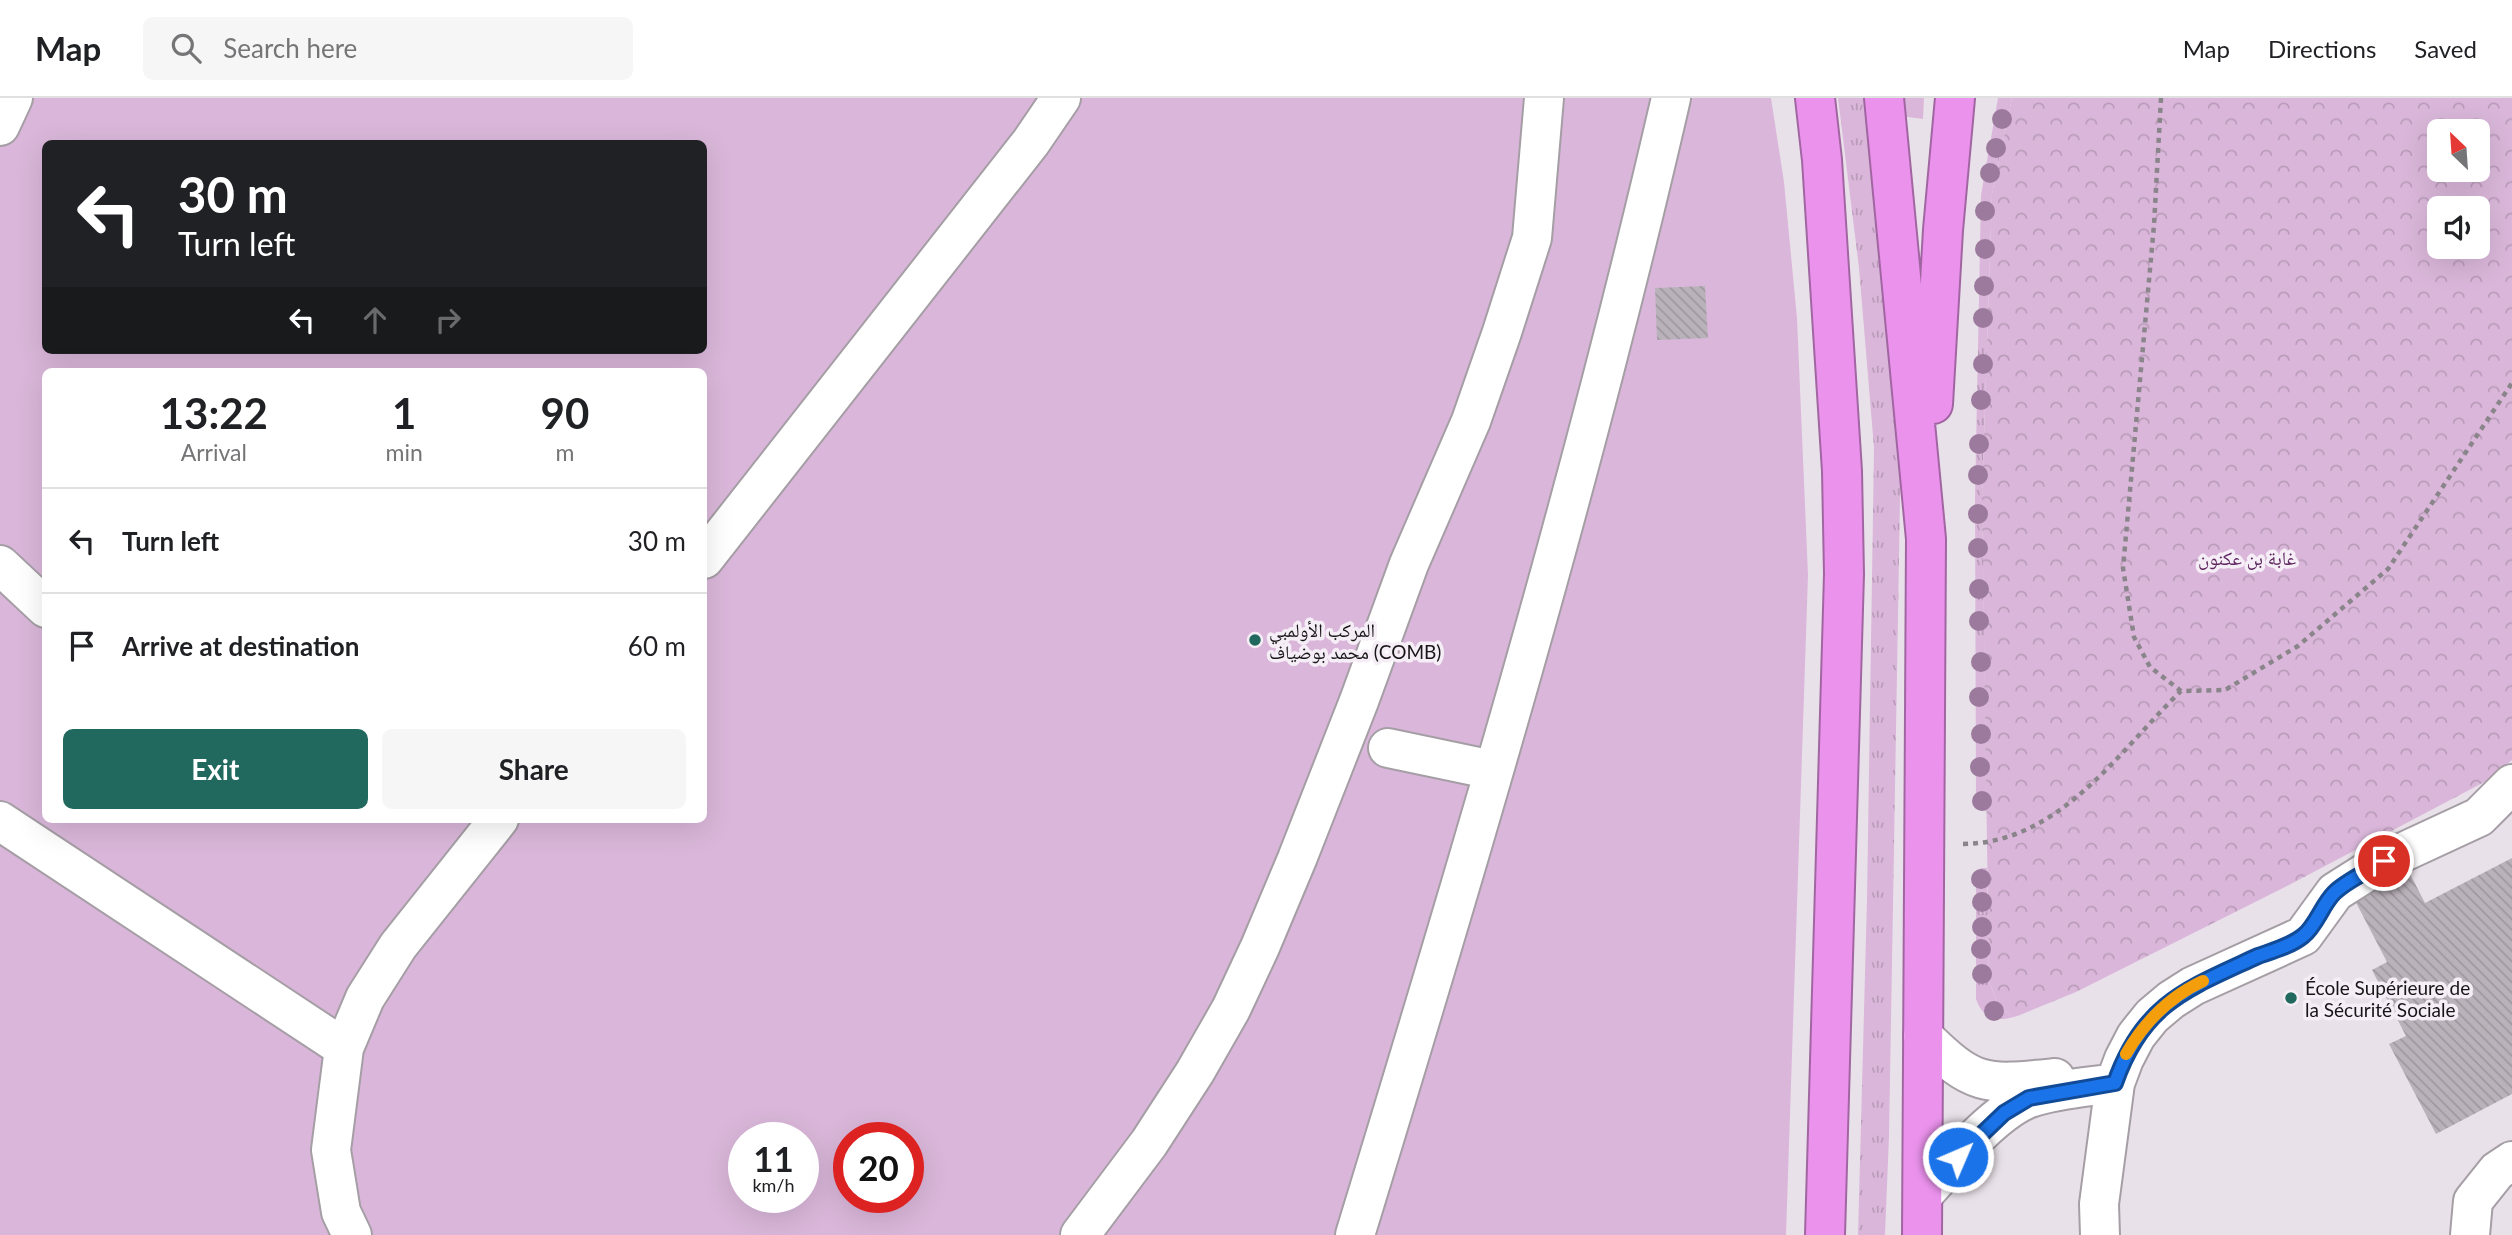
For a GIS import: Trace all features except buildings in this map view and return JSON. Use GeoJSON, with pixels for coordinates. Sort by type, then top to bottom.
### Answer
{"type":"FeatureCollection","features":[{"type":"Feature","properties":{"kind":"highway"},"geometry":{"type":"LineString","coordinates":[[1792,98],[1822,160]]}},
{"type":"Feature","properties":{"kind":"highway"},"geometry":{"type":"LineString","coordinates":[[1815,98],[1822,160],[1842,471],[1844,574],[1825,1235]]}},
{"type":"Feature","properties":{"kind":"highway"},"geometry":{"type":"LineString","coordinates":[[1884,98],[1926,539]]}},
{"type":"Feature","properties":{"kind":"highway"},"geometry":{"type":"LineString","coordinates":[[1922,1235],[1926,539],[1938,303],[1955,98]]}},
{"type":"Feature","properties":{"kind":"lane"},"geometry":{"type":"LineString","coordinates":[[0,126],[13,98]]}},
{"type":"Feature","properties":{"kind":"lane"},"geometry":{"type":"LineString","coordinates":[[707,555],[1031,142],[1061,98]]}},
{"type":"Feature","properties":{"kind":"lane"},"geometry":{"type":"LineString","coordinates":[[1080,1235],[1149,1143],[1195,1072],[1231,1009],[1261,947],[1292,872],[1409,564],[1471,421],[1502,332],[1532,238],[1544,98]]}},
{"type":"Feature","properties":{"kind":"lane"},"geometry":{"type":"LineString","coordinates":[[1355,1235],[1420,1022],[1589,433],[1671,98]]}},
{"type":"Feature","properties":{"kind":"lane"},"geometry":{"type":"LineString","coordinates":[[0,565],[42,604]]}},
{"type":"Feature","properties":{"kind":"lane"},"geometry":{"type":"LineString","coordinates":[[1388,748],[1493,769]]}},
{"type":"Feature","properties":{"kind":"lane"},"geometry":{"type":"LineString","coordinates":[[2100,1235],[2099,1204],[2117,1076],[2136,1036],[2152,1016],[2193,986],[2303,936],[2335,892],[2384,861],[2479,817],[2512,784]]}},
{"type":"Feature","properties":{"kind":"lane"},"geometry":{"type":"LineString","coordinates":[[0,821],[344,1048]]}},
{"type":"Feature","properties":{"kind":"lane"},"geometry":{"type":"LineString","coordinates":[[352,1235],[341,1212],[331,1150],[344,1048],[365,998],[398,946],[496,823]]}},
{"type":"Feature","properties":{"kind":"lane"},"geometry":{"type":"LineString","coordinates":[[1923,1036],[1954,1066],[1967,1074],[1995,1082],[2117,1076]]}},
{"type":"Feature","properties":{"kind":"lane"},"geometry":{"type":"LineString","coordinates":[[1923,1195],[1976,1139],[2029,1098],[2117,1076]]}},
{"type":"Feature","properties":{"kind":"lane"},"geometry":{"type":"LineString","coordinates":[[2470,1235],[2473,1201],[2497,1171],[2512,1161]]}},
{"type":"Feature","properties":{"kind":"path"},"geometry":{"type":"LineString","coordinates":[[2161,98],[2154,225],[2123,568],[2133,637],[2151,667],[2181,691],[2225,690],[2298,646],[2388,569],[2512,383]]}},
{"type":"Feature","properties":{"kind":"path"},"geometry":{"type":"LineString","coordinates":[[1925,845],[1987,844],[2049,818],[2082,795],[2181,691]]}},
{"type":"Feature","properties":{"kind":"green space","name":"المركب الأولمبي محمد بوضياف (COMB)"},"geometry":{"type":"Polygon","coordinates":[[[0,98],[1771,98],[1784,182],[1797,318],[1808,575],[1786,1235],[0,1235],[0,98]]]}},
{"type":"Feature","properties":{"kind":"green space"},"geometry":{"type":"Polygon","coordinates":[[[1838,98],[1869,98],[1901,442],[1885,1235],[1858,1235],[1867,899],[1874,448],[1859,268],[1838,98]]]}},
{"type":"Feature","properties":{"kind":"green space"},"geometry":{"type":"Polygon","coordinates":[[[1899,98],[1924,98],[1923,119],[1900,116],[1899,98]]]}},
{"type":"Feature","properties":{"kind":"green space"},"geometry":{"type":"Polygon","coordinates":[[[1998,98],[2012,98],[1992,194],[1982,498],[1987,811],[1981,811],[1976,807],[1975,498],[1981,195],[1998,98]]]}},
{"type":"Feature","properties":{"kind":"green space","name":"غابة بن عكنون"},"geometry":{"type":"Polygon","coordinates":[[[2012,98],[2512,98],[2512,760],[2490,779],[2289,885],[2076,992],[2020,1015],[2010,1015],[1998,1004],[1989,982],[1982,498],[1992,194],[2012,98]]]}},
{"type":"Feature","properties":{"kind":"green space"},"geometry":{"type":"Polygon","coordinates":[[[1987,868],[1989,982],[1998,1004],[2010,1015],[2020,1015],[2006,1019],[1988,1016],[1979,1007],[1976,999],[1976,872],[1987,868]]]}},
{"type":"Feature","properties":{"kind":"slow traffic"},"geometry":{"type":"LineString","coordinates":[[2126,1054],[2152,1016],[2171,1000],[2203,981]]}},
{"type":"Feature","properties":{"kind":"place","name":"المركب الأولمبي محمد بوضياف (COMB)"},"geometry":{"type":"Point","coordinates":[1255,640]}},
{"type":"Feature","properties":{"kind":"place","name":"École Supérieure de la Sécurité Sociale"},"geometry":{"type":"Point","coordinates":[2291,998]}},
{"type":"Feature","properties":{"kind":"route"},"geometry":{"type":"LineString","coordinates":[[1958,1157],[2004,1113],[2029,1098],[2115,1083],[2136,1036],[2152,1016],[2171,1000],[2193,986],[2303,936],[2335,892],[2384,861]]}}]}
